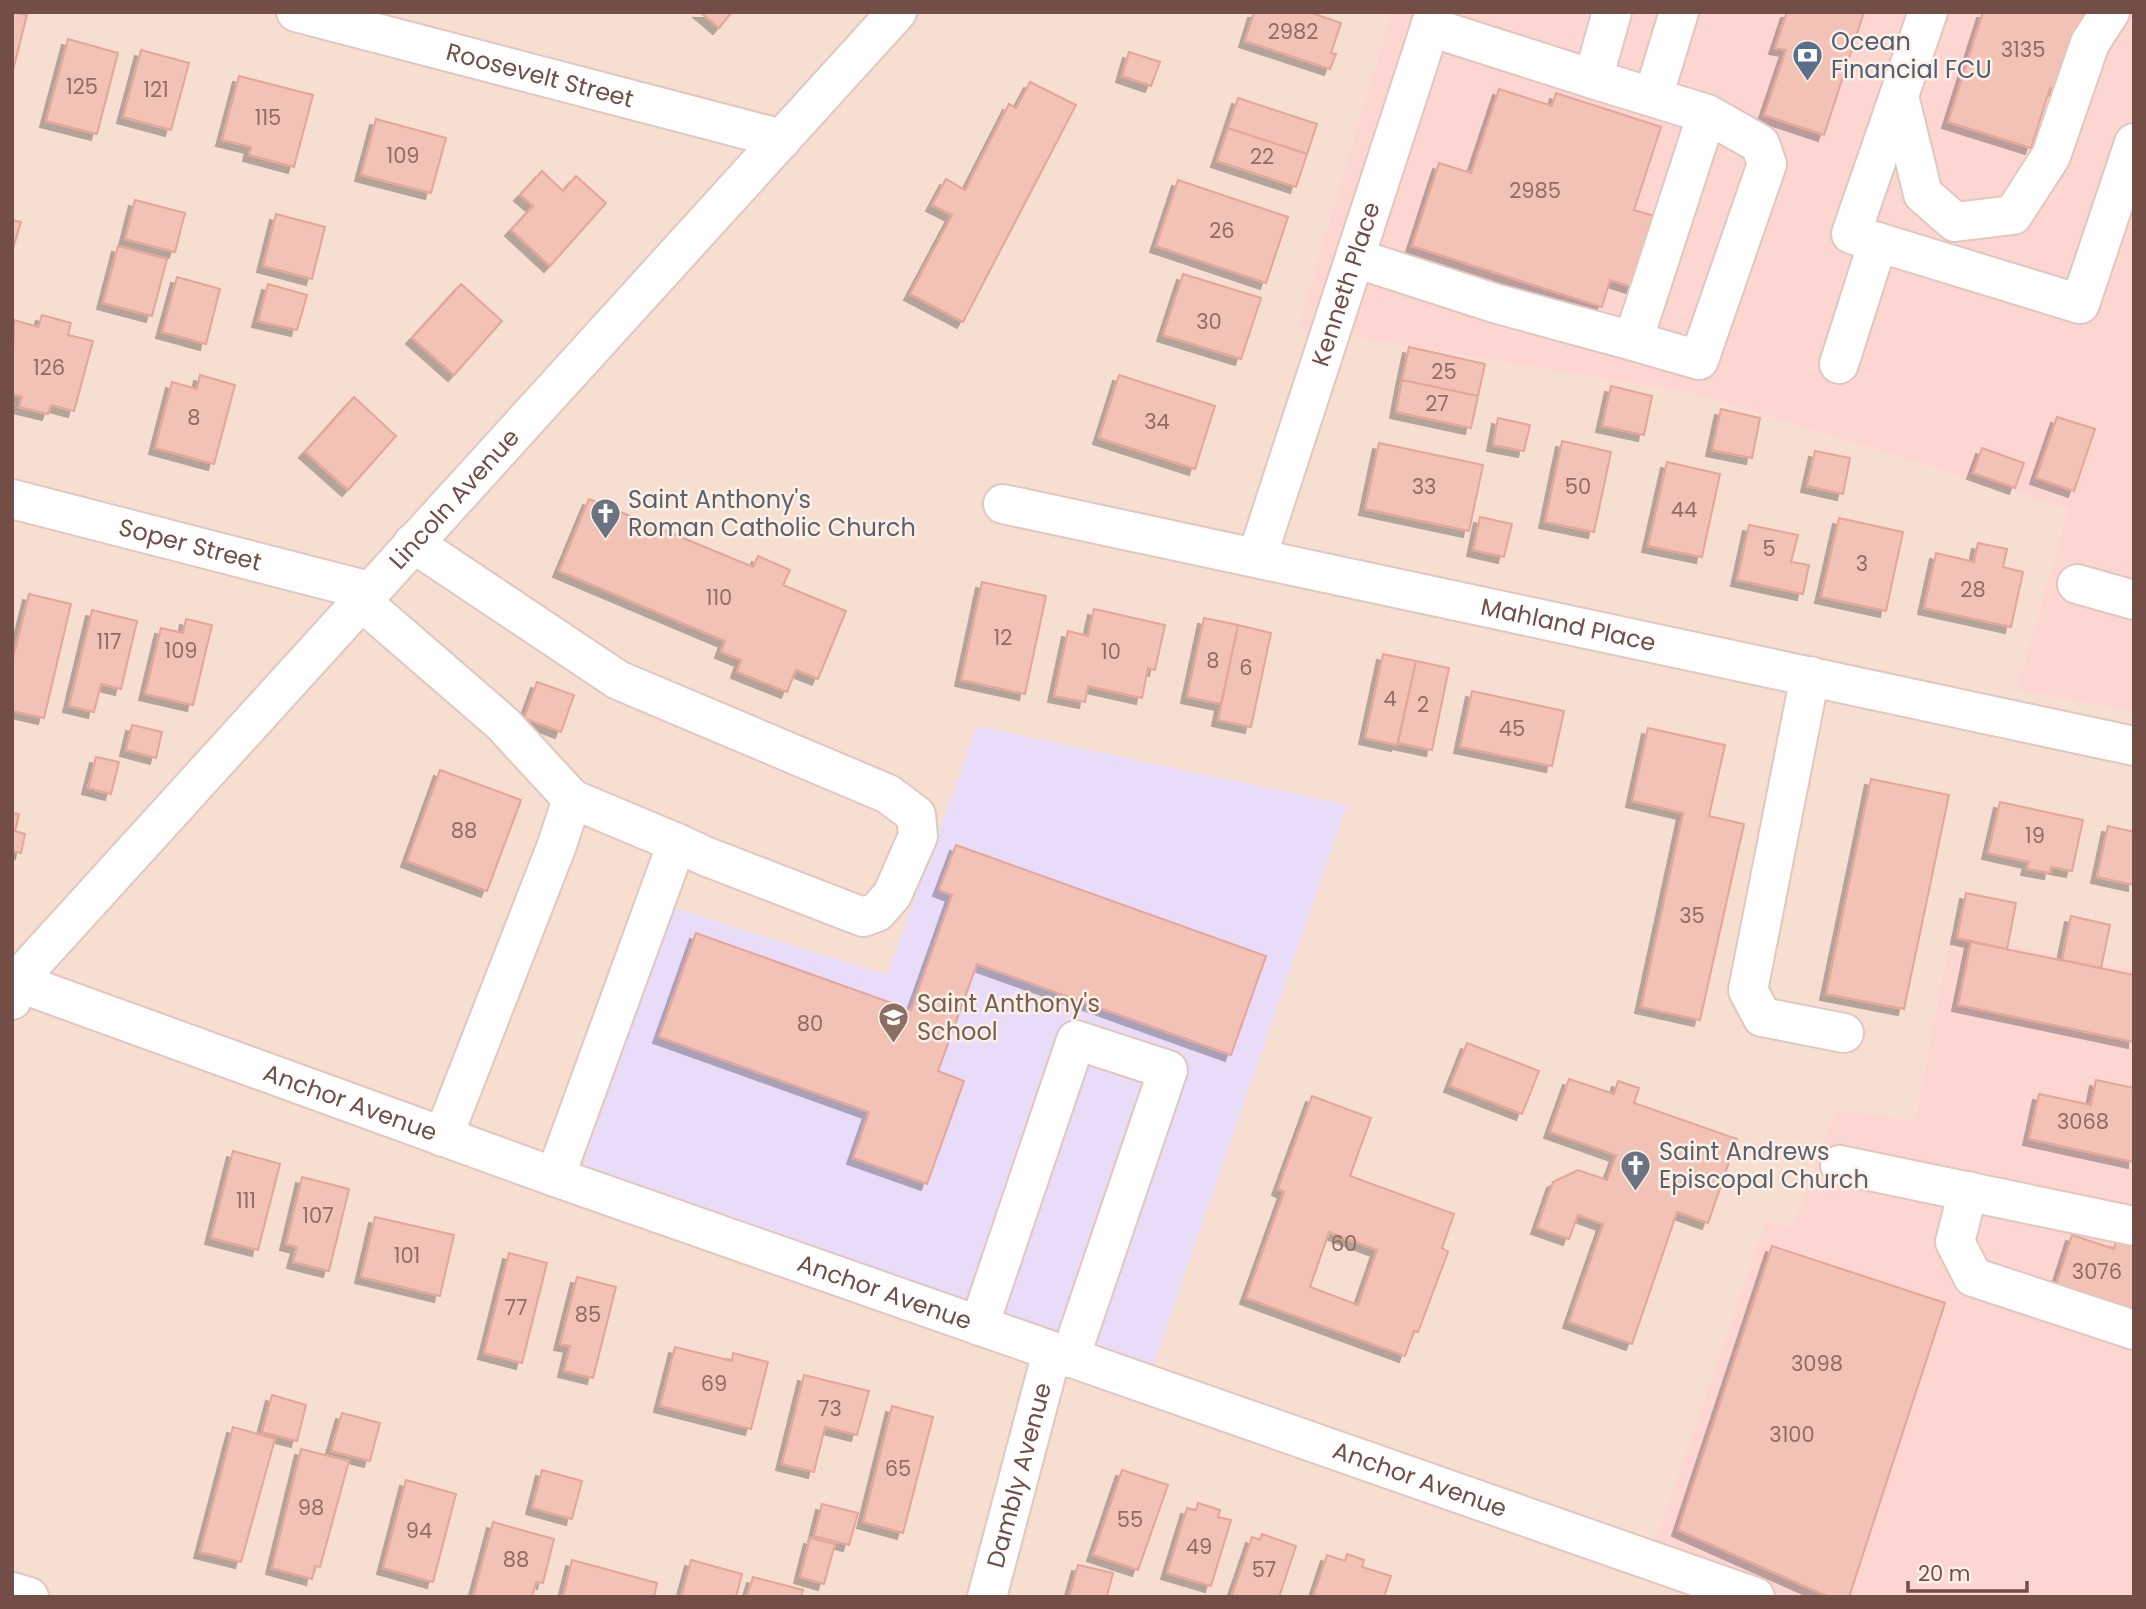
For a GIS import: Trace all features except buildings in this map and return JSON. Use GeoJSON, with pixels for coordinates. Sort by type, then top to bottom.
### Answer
{"type":"FeatureCollection","features":[{"type":"Feature","properties":{"kind":"street","name":"Roosevelt Street"},"geometry":{"type":"LineString","coordinates":[[296,12],[782,139]]}},
{"type":"Feature","properties":{"kind":"street","name":"Lincoln Avenue"},"geometry":{"type":"LineString","coordinates":[[14,989],[365,596],[897,12]]}},
{"type":"Feature","properties":{"kind":"street"},"geometry":{"type":"LineString","coordinates":[[1593,79],[1612,12]]}},
{"type":"Feature","properties":{"kind":"street"},"geometry":{"type":"LineString","coordinates":[[1653,97],[1679,12]]}},
{"type":"Feature","properties":{"kind":"street"},"geometry":{"type":"LineString","coordinates":[[1928,12],[1851,234],[2080,304],[2134,144]]}},
{"type":"Feature","properties":{"kind":"street"},"geometry":{"type":"LineString","coordinates":[[1899,96],[1923,194],[1955,222],[2013,215],[2051,156],[2090,43],[2110,12]]}},
{"type":"Feature","properties":{"kind":"street"},"geometry":{"type":"LineString","coordinates":[[1355,258],[1494,303],[1699,360],[1767,164],[1760,144],[1707,114],[1593,79],[1432,20]]}},
{"type":"Feature","properties":{"kind":"street","name":"Kenneth Place"},"geometry":{"type":"LineString","coordinates":[[1257,557],[1432,20]]}},
{"type":"Feature","properties":{"kind":"street"},"geometry":{"type":"LineString","coordinates":[[1633,341],[1707,114]]}},
{"type":"Feature","properties":{"kind":"street"},"geometry":{"type":"LineString","coordinates":[[1839,364],[1878,242]]}},
{"type":"Feature","properties":{"kind":"street","name":"Soper Street"},"geometry":{"type":"LineString","coordinates":[[12,499],[365,596]]}},
{"type":"Feature","properties":{"kind":"street","name":"Mahland Place"},"geometry":{"type":"LineString","coordinates":[[1003,505],[2134,746]]}},
{"type":"Feature","properties":{"kind":"street"},"geometry":{"type":"LineString","coordinates":[[365,596],[503,724],[572,799],[705,856],[863,917],[877,912],[892,895],[918,836],[916,815],[888,794],[618,680],[413,543]]}},
{"type":"Feature","properties":{"kind":"street"},"geometry":{"type":"LineString","coordinates":[[2077,584],[2134,600]]}},
{"type":"Feature","properties":{"kind":"street"},"geometry":{"type":"LineString","coordinates":[[1810,676],[1748,990],[1762,1017],[1844,1033]]}},
{"type":"Feature","properties":{"kind":"street"},"geometry":{"type":"LineString","coordinates":[[443,1137],[557,845],[572,799]]}},
{"type":"Feature","properties":{"kind":"street"},"geometry":{"type":"LineString","coordinates":[[555,1177],[677,843]]}},
{"type":"Feature","properties":{"kind":"street","name":"Anchor Avenue"},"geometry":{"type":"LineString","coordinates":[[14,989],[1755,1597]]}},
{"type":"Feature","properties":{"kind":"street","name":"Dambly Avenue"},"geometry":{"type":"LineString","coordinates":[[979,1326],[1076,1040],[1168,1070],[1061,1355],[987,1597]]}},
{"type":"Feature","properties":{"kind":"street"},"geometry":{"type":"LineString","coordinates":[[1840,1165],[2134,1226]]}},
{"type":"Feature","properties":{"kind":"street"},"geometry":{"type":"LineString","coordinates":[[1968,1191],[1955,1242],[1973,1277],[2134,1330]]}},
{"type":"Feature","properties":{"kind":"street"},"geometry":{"type":"LineString","coordinates":[[12,1592],[29,1597]]}},
{"type":"Feature","properties":{"kind":"shaded area"},"geometry":{"type":"Polygon","coordinates":[[[12,12],[1392,12],[1299,328],[1692,393],[2068,509],[2017,690],[2134,712],[2134,970],[1951,933],[1915,1121],[1836,1111],[1792,1228],[1766,1221],[1739,1597],[12,1597],[12,12]]]}},
{"type":"Feature","properties":{"kind":"shaded area"},"geometry":{"type":"Polygon","coordinates":[[[1392,12],[2134,12],[2134,712],[2017,690],[2068,509],[1692,393],[1298,328],[1392,12]]]}},
{"type":"Feature","properties":{"kind":"shaded area"},"geometry":{"type":"Polygon","coordinates":[[[977,726],[1347,805],[1153,1366],[583,1164],[674,908],[887,975],[977,726]]]}},
{"type":"Feature","properties":{"kind":"shaded area"},"geometry":{"type":"Polygon","coordinates":[[[1951,933],[2134,970],[2134,1597],[1739,1597],[1648,1565],[1766,1221],[1792,1228],[1836,1110],[1915,1121],[1951,933]]]}},
{"type":"Feature","properties":{"kind":"place","name":"Ocean Financial FCU"},"geometry":{"type":"Point","coordinates":[1808,83]}},
{"type":"Feature","properties":{"kind":"place","name":"Saint Anthony's Roman Catholic Church"},"geometry":{"type":"Point","coordinates":[605,541]}},
{"type":"Feature","properties":{"kind":"place","name":"Saint Anthony's School"},"geometry":{"type":"Point","coordinates":[894,1045]}},
{"type":"Feature","properties":{"kind":"place","name":"Saint Andrews Episcopal Church"},"geometry":{"type":"Point","coordinates":[1636,1193]}}]}
